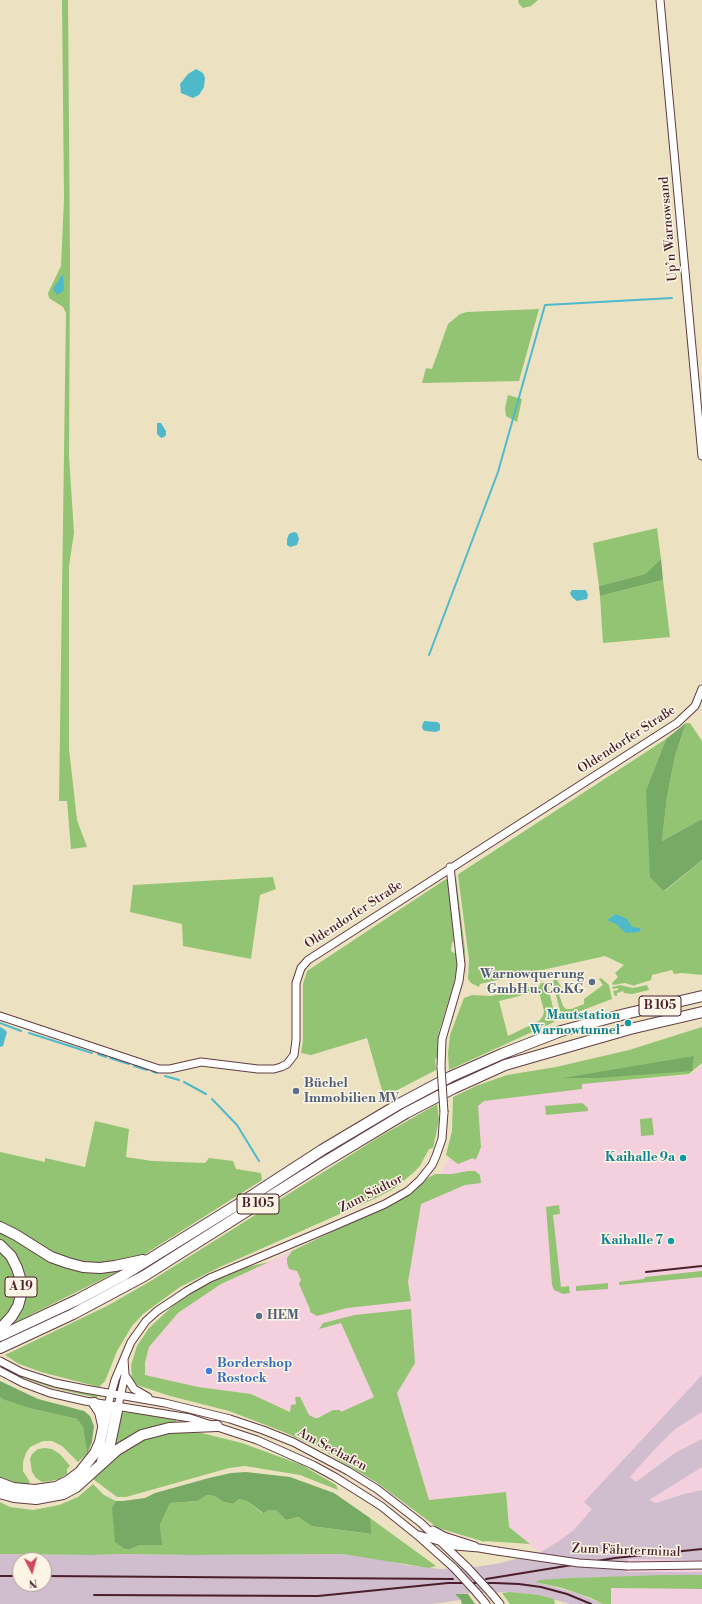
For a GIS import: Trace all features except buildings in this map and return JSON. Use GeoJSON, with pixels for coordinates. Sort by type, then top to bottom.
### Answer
{"type":"FeatureCollection","features":[{"type":"Feature","properties":{"kind":"highway","name":"B 105"},"geometry":{"type":"LineString","coordinates":[[0,1336],[77,1300],[154,1257],[322,1150],[401,1103],[450,1077],[502,1054],[561,1031],[702,996]]}},
{"type":"Feature","properties":{"kind":"highway","name":"B 105"},"geometry":{"type":"LineString","coordinates":[[0,1348],[42,1330],[144,1276],[323,1163],[406,1113],[452,1089],[505,1065],[527,1058],[630,1029],[702,1012]]}},
{"type":"Feature","properties":{"kind":"highway"},"geometry":{"type":"LineString","coordinates":[[0,1227],[16,1235],[51,1257],[68,1264],[83,1267],[100,1268],[115,1266],[154,1257]]}},
{"type":"Feature","properties":{"kind":"highway","name":"A 19"},"geometry":{"type":"LineString","coordinates":[[0,1245],[11,1256],[21,1281],[21,1295],[18,1306],[12,1316],[0,1329]]}},
{"type":"Feature","properties":{"kind":"highway"},"geometry":{"type":"LineString","coordinates":[[1,1360],[37,1336],[42,1330]]}},
{"type":"Feature","properties":{"kind":"highway"},"geometry":{"type":"LineString","coordinates":[[94,1403],[100,1412],[103,1429]]}},
{"type":"Feature","properties":{"kind":"highway"},"geometry":{"type":"LineString","coordinates":[[0,1483],[18,1489],[35,1490],[56,1487],[68,1481],[80,1472],[89,1462],[100,1442],[103,1429],[113,1406]]}},
{"type":"Feature","properties":{"kind":"highway"},"geometry":{"type":"LineString","coordinates":[[94,1472],[106,1455],[110,1444],[113,1406]]}},
{"type":"Feature","properties":{"kind":"highway"},"geometry":{"type":"LineString","coordinates":[[0,1492],[24,1499],[49,1498],[63,1494],[76,1487],[117,1450],[142,1435],[169,1428],[217,1426]]}},
{"type":"Feature","properties":{"kind":"street","name":"Up’n Warnowsand"},"geometry":{"type":"LineString","coordinates":[[660,0],[702,456]]}},
{"type":"Feature","properties":{"kind":"street","name":"Oldendorfer Straße"},"geometry":{"type":"LineString","coordinates":[[0,1016],[159,1069],[170,1069],[201,1062],[258,1069],[274,1069],[281,1067],[291,1060],[296,1048],[296,983],[298,973],[308,960],[450,867],[674,725],[685,717],[695,706],[702,689]]}},
{"type":"Feature","properties":{"kind":"street","name":"Zum Südtor"},"geometry":{"type":"LineString","coordinates":[[113,1406],[111,1394],[124,1357],[131,1342],[146,1321],[157,1311],[186,1291],[210,1278],[385,1204],[408,1191],[426,1172],[436,1156],[442,1139],[444,1112],[442,1039],[459,980],[461,965],[450,867]]}},
{"type":"Feature","properties":{"kind":"street"},"geometry":{"type":"LineString","coordinates":[[113,1406],[120,1395],[125,1375],[124,1357]]}},
{"type":"Feature","properties":{"kind":"street","name":"Am Seehafen"},"geometry":{"type":"LineString","coordinates":[[1,1360],[21,1372],[55,1383],[111,1394],[165,1402],[230,1418],[293,1442],[350,1472],[382,1493],[421,1523],[468,1568],[500,1604]]}},
{"type":"Feature","properties":{"kind":"street","name":"Am Seehafen"},"geometry":{"type":"LineString","coordinates":[[0,1371],[23,1383],[50,1393],[94,1403],[176,1415],[217,1426],[257,1440],[313,1465],[381,1506],[417,1535],[454,1568],[486,1604]]}},
{"type":"Feature","properties":{"kind":"street"},"geometry":{"type":"LineString","coordinates":[[125,1375],[134,1389],[141,1394],[165,1402]]}},
{"type":"Feature","properties":{"kind":"street","name":"Zum Fährterminal"},"geometry":{"type":"LineString","coordinates":[[421,1523],[444,1536],[479,1548]]}},
{"type":"Feature","properties":{"kind":"street","name":"Zum Fährterminal"},"geometry":{"type":"LineString","coordinates":[[417,1535],[442,1544],[465,1548],[479,1548],[579,1563],[628,1566],[702,1566]]}},
{"type":"Feature","properties":{"kind":"shaded area"},"geometry":{"type":"Polygon","coordinates":[[[702,1065],[702,1604],[611,1604],[538,1551],[509,1527],[506,1492],[429,1500],[416,1461],[318,1424],[251,1394],[198,1387],[145,1375],[145,1363],[149,1347],[178,1313],[221,1284],[409,1196],[438,1176],[452,1154],[459,1108],[483,1099],[582,1083],[690,1075],[702,1065]]]}},
{"type":"Feature","properties":{"kind":"shaded area"},"geometry":{"type":"Polygon","coordinates":[[[702,1375],[702,1412],[675,1429],[630,1477],[636,1482],[675,1453],[702,1439],[702,1467],[649,1500],[656,1503],[702,1490],[702,1560],[627,1559],[626,1572],[702,1572],[702,1575],[570,1578],[536,1582],[576,1593],[603,1604],[570,1604],[539,1595],[510,1592],[455,1594],[461,1600],[431,1604],[0,1604],[0,1554],[12,1554],[12,1592],[52,1592],[52,1555],[343,1554],[381,1559],[405,1565],[441,1569],[476,1567],[501,1563],[541,1552],[574,1530],[592,1509],[584,1502],[702,1375]]]}},
{"type":"Feature","properties":{"kind":"green space"},"geometry":{"type":"Polygon","coordinates":[[[62,0],[68,0],[70,260],[69,456],[74,533],[69,566],[69,749],[77,820],[87,847],[71,849],[67,801],[59,801],[66,313],[63,307],[49,298],[48,293],[61,266],[64,199],[62,0]]]}},
{"type":"Feature","properties":{"kind":"green space"},"geometry":{"type":"Polygon","coordinates":[[[518,0],[538,0],[531,6],[523,8],[519,4],[518,0]]]}},
{"type":"Feature","properties":{"kind":"green space"},"geometry":{"type":"Polygon","coordinates":[[[539,309],[519,381],[422,383],[426,368],[432,369],[448,324],[460,314],[467,312],[539,309]]]}},
{"type":"Feature","properties":{"kind":"green space"},"geometry":{"type":"Polygon","coordinates":[[[508,395],[522,399],[517,422],[506,416],[505,408],[508,395]]]}},
{"type":"Feature","properties":{"kind":"green space"},"geometry":{"type":"Polygon","coordinates":[[[657,528],[661,559],[645,574],[599,586],[593,543],[657,528]]]}},
{"type":"Feature","properties":{"kind":"green space"},"geometry":{"type":"Polygon","coordinates":[[[661,559],[663,580],[600,596],[599,586],[645,574],[661,559]]]}},
{"type":"Feature","properties":{"kind":"green space"},"geometry":{"type":"Polygon","coordinates":[[[663,580],[670,637],[603,643],[600,596],[663,580]]]}},
{"type":"Feature","properties":{"kind":"green space"},"geometry":{"type":"Polygon","coordinates":[[[686,723],[690,723],[702,741],[702,819],[662,841],[667,797],[675,756],[686,723]]]}},
{"type":"Feature","properties":{"kind":"green space"},"geometry":{"type":"Polygon","coordinates":[[[686,723],[675,756],[667,797],[662,841],[702,819],[702,860],[664,891],[650,877],[646,790],[666,739],[686,723]]]}},
{"type":"Feature","properties":{"kind":"green space"},"geometry":{"type":"Polygon","coordinates":[[[666,739],[646,790],[665,891],[702,860],[702,975],[682,973],[674,974],[672,970],[652,975],[651,980],[635,986],[625,983],[613,985],[612,983],[618,977],[615,973],[624,965],[605,956],[480,984],[479,987],[471,983],[468,979],[469,960],[458,875],[666,739]]]}},
{"type":"Feature","properties":{"kind":"green space"},"geometry":{"type":"Polygon","coordinates":[[[456,876],[465,950],[466,980],[464,951],[455,881],[456,876]]]}},
{"type":"Feature","properties":{"kind":"green space"},"geometry":{"type":"Polygon","coordinates":[[[273,877],[276,889],[260,895],[251,959],[183,946],[182,924],[130,912],[133,885],[273,877]]]}},
{"type":"Feature","properties":{"kind":"green space"},"geometry":{"type":"Polygon","coordinates":[[[446,879],[449,881],[455,940],[452,943],[451,951],[456,954],[457,969],[438,1035],[437,1058],[435,1059],[436,1070],[384,1097],[367,1038],[311,1055],[301,1053],[303,1040],[303,984],[307,971],[446,879]]]}},
{"type":"Feature","properties":{"kind":"green space"},"geometry":{"type":"Polygon","coordinates":[[[601,978],[609,985],[612,999],[570,1015],[564,1014],[560,1011],[553,983],[554,979],[557,980],[561,987],[557,989],[563,1006],[566,1009],[571,1009],[584,1004],[584,999],[603,985],[599,979],[601,978]]]}},
{"type":"Feature","properties":{"kind":"green space"},"geometry":{"type":"Polygon","coordinates":[[[541,983],[545,983],[548,986],[555,1017],[554,1022],[449,1070],[448,1053],[450,1035],[464,998],[472,995],[491,996],[529,986],[532,987],[533,991],[531,993],[499,1001],[508,1036],[539,1021],[543,1016],[544,1011],[538,988],[541,983]]]}},
{"type":"Feature","properties":{"kind":"green space"},"geometry":{"type":"Polygon","coordinates":[[[620,985],[633,988],[647,985],[649,990],[632,994],[624,993],[623,991],[617,993],[617,996],[615,996],[613,991],[618,990],[618,988],[613,989],[612,987],[620,985]]]}},
{"type":"Feature","properties":{"kind":"green space"},"geometry":{"type":"Polygon","coordinates":[[[702,1027],[702,1063],[689,1074],[582,1084],[582,1089],[484,1101],[478,1106],[481,1147],[475,1160],[473,1158],[458,1164],[446,1155],[452,1131],[453,1097],[476,1086],[507,1075],[556,1067],[629,1050],[702,1027]]]}},
{"type":"Feature","properties":{"kind":"green space"},"geometry":{"type":"Polygon","coordinates":[[[694,1056],[692,1071],[597,1078],[563,1078],[694,1056]]]}},
{"type":"Feature","properties":{"kind":"green space"},"geometry":{"type":"Polygon","coordinates":[[[582,1103],[588,1108],[588,1111],[546,1115],[545,1106],[582,1103]]]}},
{"type":"Feature","properties":{"kind":"green space"},"geometry":{"type":"Polygon","coordinates":[[[437,1104],[439,1120],[433,1148],[429,1149],[420,1166],[413,1173],[395,1188],[376,1198],[220,1267],[180,1287],[143,1314],[132,1326],[117,1351],[105,1381],[99,1387],[41,1372],[19,1364],[5,1355],[107,1306],[149,1282],[379,1137],[437,1104]]]}},
{"type":"Feature","properties":{"kind":"green space"},"geometry":{"type":"Polygon","coordinates":[[[652,1118],[654,1135],[641,1136],[640,1119],[652,1118]]]}},
{"type":"Feature","properties":{"kind":"green space"},"geometry":{"type":"Polygon","coordinates":[[[95,1121],[129,1129],[126,1157],[152,1161],[205,1163],[209,1158],[233,1161],[236,1169],[261,1173],[262,1180],[145,1254],[133,1259],[94,1265],[62,1258],[0,1224],[0,1152],[45,1162],[45,1158],[85,1167],[95,1121]]]}},
{"type":"Feature","properties":{"kind":"green space"},"geometry":{"type":"Polygon","coordinates":[[[475,1171],[480,1175],[481,1183],[465,1185],[421,1204],[408,1282],[411,1301],[347,1308],[317,1316],[310,1312],[299,1284],[301,1280],[297,1271],[289,1269],[287,1263],[287,1258],[292,1251],[406,1196],[429,1177],[436,1174],[452,1174],[475,1171]]]}},
{"type":"Feature","properties":{"kind":"green space"},"geometry":{"type":"Polygon","coordinates":[[[559,1205],[560,1214],[553,1215],[561,1287],[569,1286],[570,1293],[563,1294],[554,1290],[552,1285],[546,1207],[559,1205]]]}},
{"type":"Feature","properties":{"kind":"green space"},"geometry":{"type":"Polygon","coordinates":[[[0,1230],[49,1260],[123,1269],[14,1323],[22,1309],[26,1282],[23,1269],[16,1255],[9,1246],[0,1239],[0,1230]]]}},
{"type":"Feature","properties":{"kind":"green space"},"geometry":{"type":"Polygon","coordinates":[[[0,1250],[11,1263],[16,1276],[17,1291],[14,1303],[8,1316],[0,1325],[0,1250]]]}},
{"type":"Feature","properties":{"kind":"green space"},"geometry":{"type":"Polygon","coordinates":[[[269,1262],[221,1284],[178,1313],[149,1347],[145,1363],[145,1375],[198,1387],[251,1394],[290,1412],[291,1405],[296,1404],[295,1397],[300,1397],[309,1415],[318,1418],[333,1410],[340,1410],[341,1412],[374,1397],[341,1323],[319,1329],[323,1323],[355,1315],[411,1309],[415,1363],[397,1393],[429,1500],[506,1492],[509,1527],[530,1544],[485,1542],[438,1528],[376,1482],[319,1448],[284,1432],[229,1411],[170,1396],[137,1385],[132,1379],[131,1365],[137,1346],[149,1328],[175,1304],[204,1285],[247,1267],[269,1262]]]}},
{"type":"Feature","properties":{"kind":"green space"},"geometry":{"type":"Polygon","coordinates":[[[702,1271],[702,1277],[619,1285],[619,1282],[644,1279],[645,1277],[702,1271]]]}},
{"type":"Feature","properties":{"kind":"green space"},"geometry":{"type":"Polygon","coordinates":[[[608,1283],[608,1289],[576,1291],[576,1286],[608,1283]]]}},
{"type":"Feature","properties":{"kind":"green space"},"geometry":{"type":"Polygon","coordinates":[[[2,1367],[20,1375],[58,1387],[98,1396],[97,1398],[50,1387],[0,1368],[2,1367]]]}},
{"type":"Feature","properties":{"kind":"green space"},"geometry":{"type":"Polygon","coordinates":[[[0,1381],[38,1399],[84,1411],[90,1416],[94,1426],[92,1442],[87,1454],[83,1427],[77,1419],[29,1408],[3,1399],[0,1397],[0,1381]]]}},
{"type":"Feature","properties":{"kind":"green space"},"geometry":{"type":"Polygon","coordinates":[[[0,1397],[29,1408],[77,1419],[83,1427],[87,1454],[78,1462],[62,1446],[52,1441],[43,1441],[30,1447],[26,1453],[23,1462],[23,1471],[30,1482],[27,1485],[16,1485],[0,1477],[0,1397]]]}},
{"type":"Feature","properties":{"kind":"green space"},"geometry":{"type":"Polygon","coordinates":[[[122,1412],[147,1414],[176,1420],[176,1422],[143,1430],[114,1446],[120,1414],[122,1412]]]}},
{"type":"Feature","properties":{"kind":"green space"},"geometry":{"type":"Polygon","coordinates":[[[197,1432],[242,1443],[302,1465],[336,1485],[338,1490],[300,1475],[245,1466],[229,1468],[126,1497],[117,1497],[93,1479],[112,1459],[130,1446],[157,1433],[197,1432]]]}},
{"type":"Feature","properties":{"kind":"green space"},"geometry":{"type":"Polygon","coordinates":[[[38,1449],[52,1449],[60,1454],[70,1466],[67,1469],[67,1474],[59,1479],[42,1482],[36,1478],[32,1472],[30,1459],[32,1454],[38,1449]]]}},
{"type":"Feature","properties":{"kind":"green space"},"geometry":{"type":"Polygon","coordinates":[[[246,1472],[290,1477],[334,1493],[370,1518],[371,1534],[311,1526],[299,1517],[286,1520],[276,1510],[270,1510],[263,1513],[247,1501],[239,1499],[233,1504],[223,1502],[215,1496],[207,1495],[198,1501],[170,1503],[160,1525],[162,1545],[140,1545],[130,1549],[125,1549],[115,1542],[112,1507],[116,1501],[145,1498],[155,1493],[209,1478],[231,1473],[246,1472]]]}},
{"type":"Feature","properties":{"kind":"green space"},"geometry":{"type":"Polygon","coordinates":[[[93,1484],[104,1495],[116,1501],[112,1507],[130,1549],[140,1545],[161,1545],[160,1525],[170,1503],[198,1501],[207,1495],[215,1496],[223,1502],[233,1504],[239,1499],[247,1501],[262,1513],[270,1510],[276,1510],[286,1520],[300,1517],[311,1526],[370,1534],[370,1518],[436,1566],[429,1568],[343,1554],[91,1555],[52,1555],[52,1552],[12,1552],[12,1554],[0,1554],[0,1502],[10,1507],[33,1510],[59,1505],[78,1497],[93,1484]]]}},
{"type":"Feature","properties":{"kind":"green space"},"geometry":{"type":"Polygon","coordinates":[[[702,1575],[702,1589],[611,1588],[611,1604],[603,1604],[591,1598],[562,1588],[535,1582],[540,1580],[570,1578],[702,1575]]]}},
{"type":"Feature","properties":{"kind":"green space"},"geometry":{"type":"Polygon","coordinates":[[[510,1592],[539,1595],[554,1599],[555,1604],[510,1604],[502,1593],[510,1592]]]}},
{"type":"Feature","properties":{"kind":"green space"},"geometry":{"type":"Polygon","coordinates":[[[455,1594],[468,1594],[475,1604],[462,1604],[461,1600],[455,1594]]]}},
{"type":"Feature","properties":{"kind":"water"},"geometry":{"type":"Polygon","coordinates":[[[196,69],[203,73],[205,78],[204,87],[199,95],[193,98],[181,93],[180,84],[188,74],[196,69]]]}},
{"type":"Feature","properties":{"kind":"water"},"geometry":{"type":"Polygon","coordinates":[[[62,275],[64,289],[57,295],[53,289],[62,275]]]}},
{"type":"Feature","properties":{"kind":"water"},"geometry":{"type":"Polygon","coordinates":[[[157,423],[161,423],[166,431],[166,435],[164,437],[161,438],[157,434],[157,423]]]}},
{"type":"Feature","properties":{"kind":"water"},"geometry":{"type":"Polygon","coordinates":[[[294,532],[297,533],[299,539],[297,545],[290,547],[287,545],[287,539],[289,534],[294,532]]]}},
{"type":"Feature","properties":{"kind":"water"},"geometry":{"type":"Polygon","coordinates":[[[572,590],[586,590],[588,595],[587,599],[577,601],[570,593],[572,590]]]}},
{"type":"Feature","properties":{"kind":"water"},"geometry":{"type":"Polygon","coordinates":[[[424,721],[437,722],[440,724],[440,730],[436,732],[423,730],[422,726],[424,721]]]}},
{"type":"Feature","properties":{"kind":"water"},"geometry":{"type":"Polygon","coordinates":[[[616,914],[627,919],[632,927],[641,928],[639,932],[626,933],[616,924],[607,920],[616,914]]]}},
{"type":"Feature","properties":{"kind":"water"},"geometry":{"type":"Polygon","coordinates":[[[0,1027],[7,1032],[3,1046],[0,1047],[0,1027]]]}},
{"type":"Feature","properties":{"kind":"waterway"},"geometry":{"type":"LineString","coordinates":[[429,655],[498,472],[545,305],[672,298]]}},
{"type":"Feature","properties":{"kind":"waterway"},"geometry":{"type":"LineString","coordinates":[[0,1023],[21,1031]]}},
{"type":"Feature","properties":{"kind":"waterway"},"geometry":{"type":"LineString","coordinates":[[29,1033],[92,1053]]}},
{"type":"Feature","properties":{"kind":"waterway"},"geometry":{"type":"LineString","coordinates":[[98,1054],[106,1057]]}},
{"type":"Feature","properties":{"kind":"waterway"},"geometry":{"type":"LineString","coordinates":[[110,1058],[129,1064]]}},
{"type":"Feature","properties":{"kind":"waterway"},"geometry":{"type":"LineString","coordinates":[[134,1066],[147,1070]]}},
{"type":"Feature","properties":{"kind":"waterway"},"geometry":{"type":"LineString","coordinates":[[152,1071],[156,1073]]}},
{"type":"Feature","properties":{"kind":"waterway"},"geometry":{"type":"LineString","coordinates":[[165,1076],[179,1080]]}},
{"type":"Feature","properties":{"kind":"waterway"},"geometry":{"type":"LineString","coordinates":[[184,1082],[206,1094]]}},
{"type":"Feature","properties":{"kind":"waterway"},"geometry":{"type":"LineString","coordinates":[[212,1099],[237,1125],[259,1161]]}},
{"type":"Feature","properties":{"kind":"railway"},"geometry":{"type":"LineString","coordinates":[[646,1272],[702,1266]]}},
{"type":"Feature","properties":{"kind":"railway"},"geometry":{"type":"LineString","coordinates":[[486,1579],[615,1558],[702,1549]]}},
{"type":"Feature","properties":{"kind":"railway"},"geometry":{"type":"LineString","coordinates":[[0,1576],[12,1576]]}},
{"type":"Feature","properties":{"kind":"railway"},"geometry":{"type":"LineString","coordinates":[[52,1576],[453,1579]]}},
{"type":"Feature","properties":{"kind":"railway"},"geometry":{"type":"LineString","coordinates":[[94,1595],[318,1596],[448,1583],[495,1583],[541,1587],[567,1594],[591,1604]]}},
{"type":"Feature","properties":{"kind":"place","name":"Warnowquerung GmbH u. Co.KG"},"geometry":{"type":"Point","coordinates":[592,982]}},
{"type":"Feature","properties":{"kind":"place","name":"Mautstation Warnowtunnel"},"geometry":{"type":"Point","coordinates":[628,1023]}},
{"type":"Feature","properties":{"kind":"place","name":"Büchel Immobilien MV"},"geometry":{"type":"Point","coordinates":[296,1091]}},
{"type":"Feature","properties":{"kind":"place","name":"Kaihalle 9a"},"geometry":{"type":"Point","coordinates":[683,1158]}},
{"type":"Feature","properties":{"kind":"place","name":"Kaihalle 7"},"geometry":{"type":"Point","coordinates":[671,1241]}},
{"type":"Feature","properties":{"kind":"place","name":"HEM"},"geometry":{"type":"Point","coordinates":[259,1316]}},
{"type":"Feature","properties":{"kind":"place","name":"Bordershop Rostock"},"geometry":{"type":"Point","coordinates":[209,1371]}}]}
